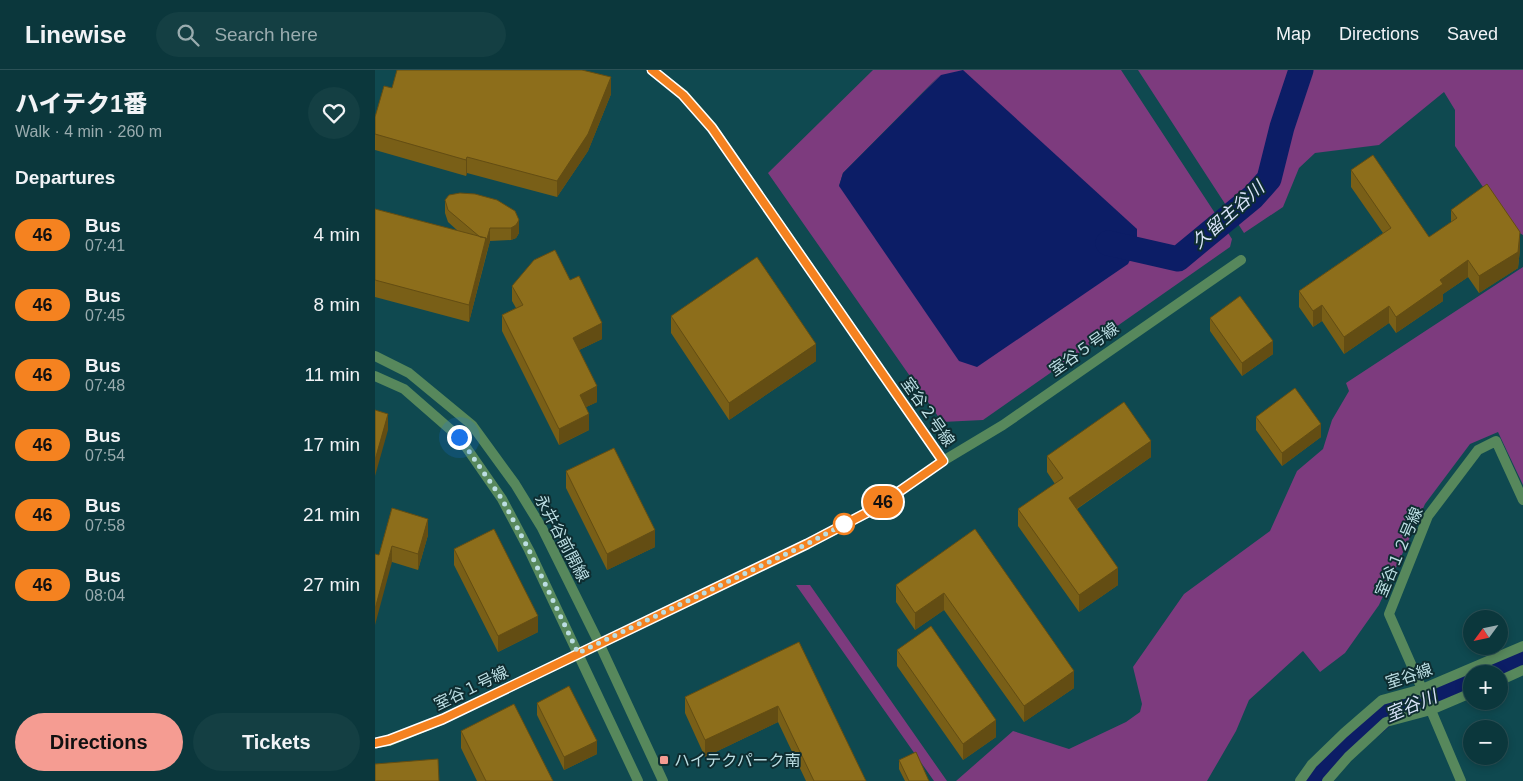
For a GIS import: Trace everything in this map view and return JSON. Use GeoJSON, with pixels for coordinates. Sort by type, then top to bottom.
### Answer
{"type":"FeatureCollection","features":[{"type":"Feature","properties":{"kind":"street","name":"室谷２号線"},"geometry":{"type":"LineString","coordinates":[[578,653],[807,544],[874,509],[943,461],[712,128],[683,95],[652,70]]}},
{"type":"Feature","properties":{"kind":"street","name":"室谷５号線"},"geometry":{"type":"LineString","coordinates":[[943,461],[1003,424],[1241,260]]}},
{"type":"Feature","properties":{"kind":"street","name":"永井谷前開線"},"geometry":{"type":"LineString","coordinates":[[375,356],[409,373],[472,424],[515,484],[542,528],[663,781]]}},
{"type":"Feature","properties":{"kind":"street"},"geometry":{"type":"LineString","coordinates":[[375,376],[404,389],[459,437],[502,499],[529,550],[638,781]]}},
{"type":"Feature","properties":{"kind":"street","name":"室谷１２号線"},"geometry":{"type":"LineString","coordinates":[[1461,781],[1389,614],[1428,516],[1478,450],[1496,441],[1523,500]]}},
{"type":"Feature","properties":{"kind":"street","name":"室谷線"},"geometry":{"type":"LineString","coordinates":[[1300,781],[1312,764],[1343,732],[1382,700],[1422,689],[1523,646]]}},
{"type":"Feature","properties":{"kind":"street","name":"室谷１号線"},"geometry":{"type":"LineString","coordinates":[[375,743],[389,740],[443,719],[578,653]]}},
{"type":"Feature","properties":{"kind":"street"},"geometry":{"type":"LineString","coordinates":[[1508,677],[1523,670]]}},
{"type":"Feature","properties":{"kind":"street"},"geometry":{"type":"LineString","coordinates":[[1327,781],[1348,757],[1386,722],[1431,710],[1463,696]]}},
{"type":"Feature","properties":{"kind":"shaded area"},"geometry":{"type":"Polygon","coordinates":[[[873,70],[1121,70],[1232,239],[1230,247],[983,420],[942,422],[768,173],[873,70]],[[940,75],[843,173],[839,186],[940,75]]]}},
{"type":"Feature","properties":{"kind":"shaded area"},"geometry":{"type":"Polygon","coordinates":[[[963,70],[1137,229],[1137,246],[1128,264],[977,367],[959,361],[839,186],[843,173],[941,75],[963,70]]]}},
{"type":"Feature","properties":{"kind":"shaded area"},"geometry":{"type":"Polygon","coordinates":[[[1138,70],[1291,70],[1261,174],[1256,184],[1246,193],[1255,207],[1274,182],[1309,70],[1523,70],[1523,235],[1511,228],[1455,146],[1455,110],[1444,92],[1379,145],[1315,153],[1299,168],[1283,207],[1244,233],[1138,70]]]}},
{"type":"Feature","properties":{"kind":"shaded area"},"geometry":{"type":"Polygon","coordinates":[[[1523,267],[1523,485],[1498,432],[1470,444],[1425,504],[1379,605],[1345,653],[1320,672],[1303,651],[1249,700],[1236,731],[1207,781],[956,781],[1013,731],[1069,749],[1126,722],[1140,712],[1142,704],[1133,667],[1184,594],[1270,531],[1297,471],[1323,449],[1332,420],[1349,391],[1346,383],[1523,267]]]}},
{"type":"Feature","properties":{"kind":"shaded area"},"geometry":{"type":"Polygon","coordinates":[[[796,585],[810,585],[947,781],[934,781],[796,585]]]}},
{"type":"Feature","properties":{"kind":"building"},"geometry":{"type":"Polygon","coordinates":[[[397,70],[582,70],[611,77],[588,134],[557,181],[467,157],[466,160],[375,134],[375,117],[384,86],[392,88],[397,70]]]}},
{"type":"Feature","properties":{"kind":"building"},"geometry":{"type":"Polygon","coordinates":[[[1373,155],[1429,237],[1457,218],[1451,210],[1487,184],[1520,232],[1518,252],[1479,276],[1468,260],[1440,280],[1443,284],[1396,317],[1389,306],[1344,337],[1322,305],[1313,311],[1299,291],[1391,228],[1351,170],[1373,155]]]}},
{"type":"Feature","properties":{"kind":"building"},"geometry":{"type":"Polygon","coordinates":[[[460,193],[475,194],[497,200],[515,211],[519,220],[511,228],[490,228],[486,242],[486,238],[480,237],[448,210],[445,200],[449,195],[460,193]]]}},
{"type":"Feature","properties":{"kind":"building"},"geometry":{"type":"Polygon","coordinates":[[[375,209],[486,238],[469,305],[375,280],[375,209]]]}},
{"type":"Feature","properties":{"kind":"building"},"geometry":{"type":"Polygon","coordinates":[[[555,250],[570,280],[579,276],[602,323],[573,338],[597,386],[580,395],[589,414],[559,429],[502,315],[523,305],[512,286],[534,260],[555,250]]]}},
{"type":"Feature","properties":{"kind":"building"},"geometry":{"type":"Polygon","coordinates":[[[757,257],[816,344],[729,403],[671,316],[757,257]]]}},
{"type":"Feature","properties":{"kind":"building"},"geometry":{"type":"Polygon","coordinates":[[[1240,296],[1273,341],[1242,363],[1210,318],[1240,296]]]}},
{"type":"Feature","properties":{"kind":"building"},"geometry":{"type":"Polygon","coordinates":[[[1295,388],[1321,424],[1282,453],[1256,417],[1295,388]]]}},
{"type":"Feature","properties":{"kind":"building"},"geometry":{"type":"Polygon","coordinates":[[[1124,402],[1151,441],[1069,498],[1118,568],[1079,595],[1018,509],[1063,478],[1047,456],[1124,402]]]}},
{"type":"Feature","properties":{"kind":"building"},"geometry":{"type":"Polygon","coordinates":[[[375,410],[388,414],[375,460],[375,410]]]}},
{"type":"Feature","properties":{"kind":"building"},"geometry":{"type":"Polygon","coordinates":[[[614,448],[655,530],[607,554],[566,471],[614,448]]]}},
{"type":"Feature","properties":{"kind":"building"},"geometry":{"type":"Polygon","coordinates":[[[392,508],[428,519],[418,554],[392,546],[375,609],[375,554],[379,555],[392,508]]]}},
{"type":"Feature","properties":{"kind":"building"},"geometry":{"type":"Polygon","coordinates":[[[494,529],[538,616],[498,636],[454,549],[494,529]]]}},
{"type":"Feature","properties":{"kind":"building"},"geometry":{"type":"Polygon","coordinates":[[[975,529],[1074,671],[1024,706],[944,593],[915,613],[896,585],[975,529]]]}},
{"type":"Feature","properties":{"kind":"building"},"geometry":{"type":"Polygon","coordinates":[[[931,626],[996,720],[963,744],[897,650],[931,626]]]}},
{"type":"Feature","properties":{"kind":"building"},"geometry":{"type":"Polygon","coordinates":[[[799,642],[866,781],[814,781],[778,706],[705,740],[685,697],[799,642]]]}},
{"type":"Feature","properties":{"kind":"building"},"geometry":{"type":"Polygon","coordinates":[[[569,686],[597,741],[564,757],[537,703],[569,686]]]}},
{"type":"Feature","properties":{"kind":"building"},"geometry":{"type":"Polygon","coordinates":[[[514,704],[553,781],[486,781],[461,731],[514,704]]]}},
{"type":"Feature","properties":{"kind":"building"},"geometry":{"type":"Polygon","coordinates":[[[916,752],[929,781],[909,781],[899,760],[916,752]]]}},
{"type":"Feature","properties":{"kind":"building"},"geometry":{"type":"Polygon","coordinates":[[[438,759],[439,781],[375,781],[375,764],[438,759]]]}},
{"type":"Feature","properties":{"kind":"waterway","name":"久留主谷川"},"geometry":{"type":"LineString","coordinates":[[1108,243],[1178,259],[1253,197],[1269,179],[1282,127],[1301,70]]}},
{"type":"Feature","properties":{"kind":"waterway","name":"室谷川"},"geometry":{"type":"LineString","coordinates":[[1508,666],[1523,659]]}},
{"type":"Feature","properties":{"kind":"waterway","name":"室谷川"},"geometry":{"type":"LineString","coordinates":[[1314,781],[1340,752],[1385,714],[1463,685]]}},
{"type":"Feature","properties":{"kind":"bus line","name":"46"},"geometry":{"type":"LineString","coordinates":[[375,743],[389,740],[443,719],[807,544],[874,509],[943,461],[712,128],[683,95],[652,70]]}},
{"type":"Feature","properties":{"kind":"place","name":"ハイテクパーク南"},"geometry":{"type":"Point","coordinates":[664,760]}},
{"type":"Feature","properties":{"kind":"route"},"geometry":{"type":"LineString","coordinates":[[459,437],[502,499],[529,550],[578,653],[807,544],[844,524]]}}]}
